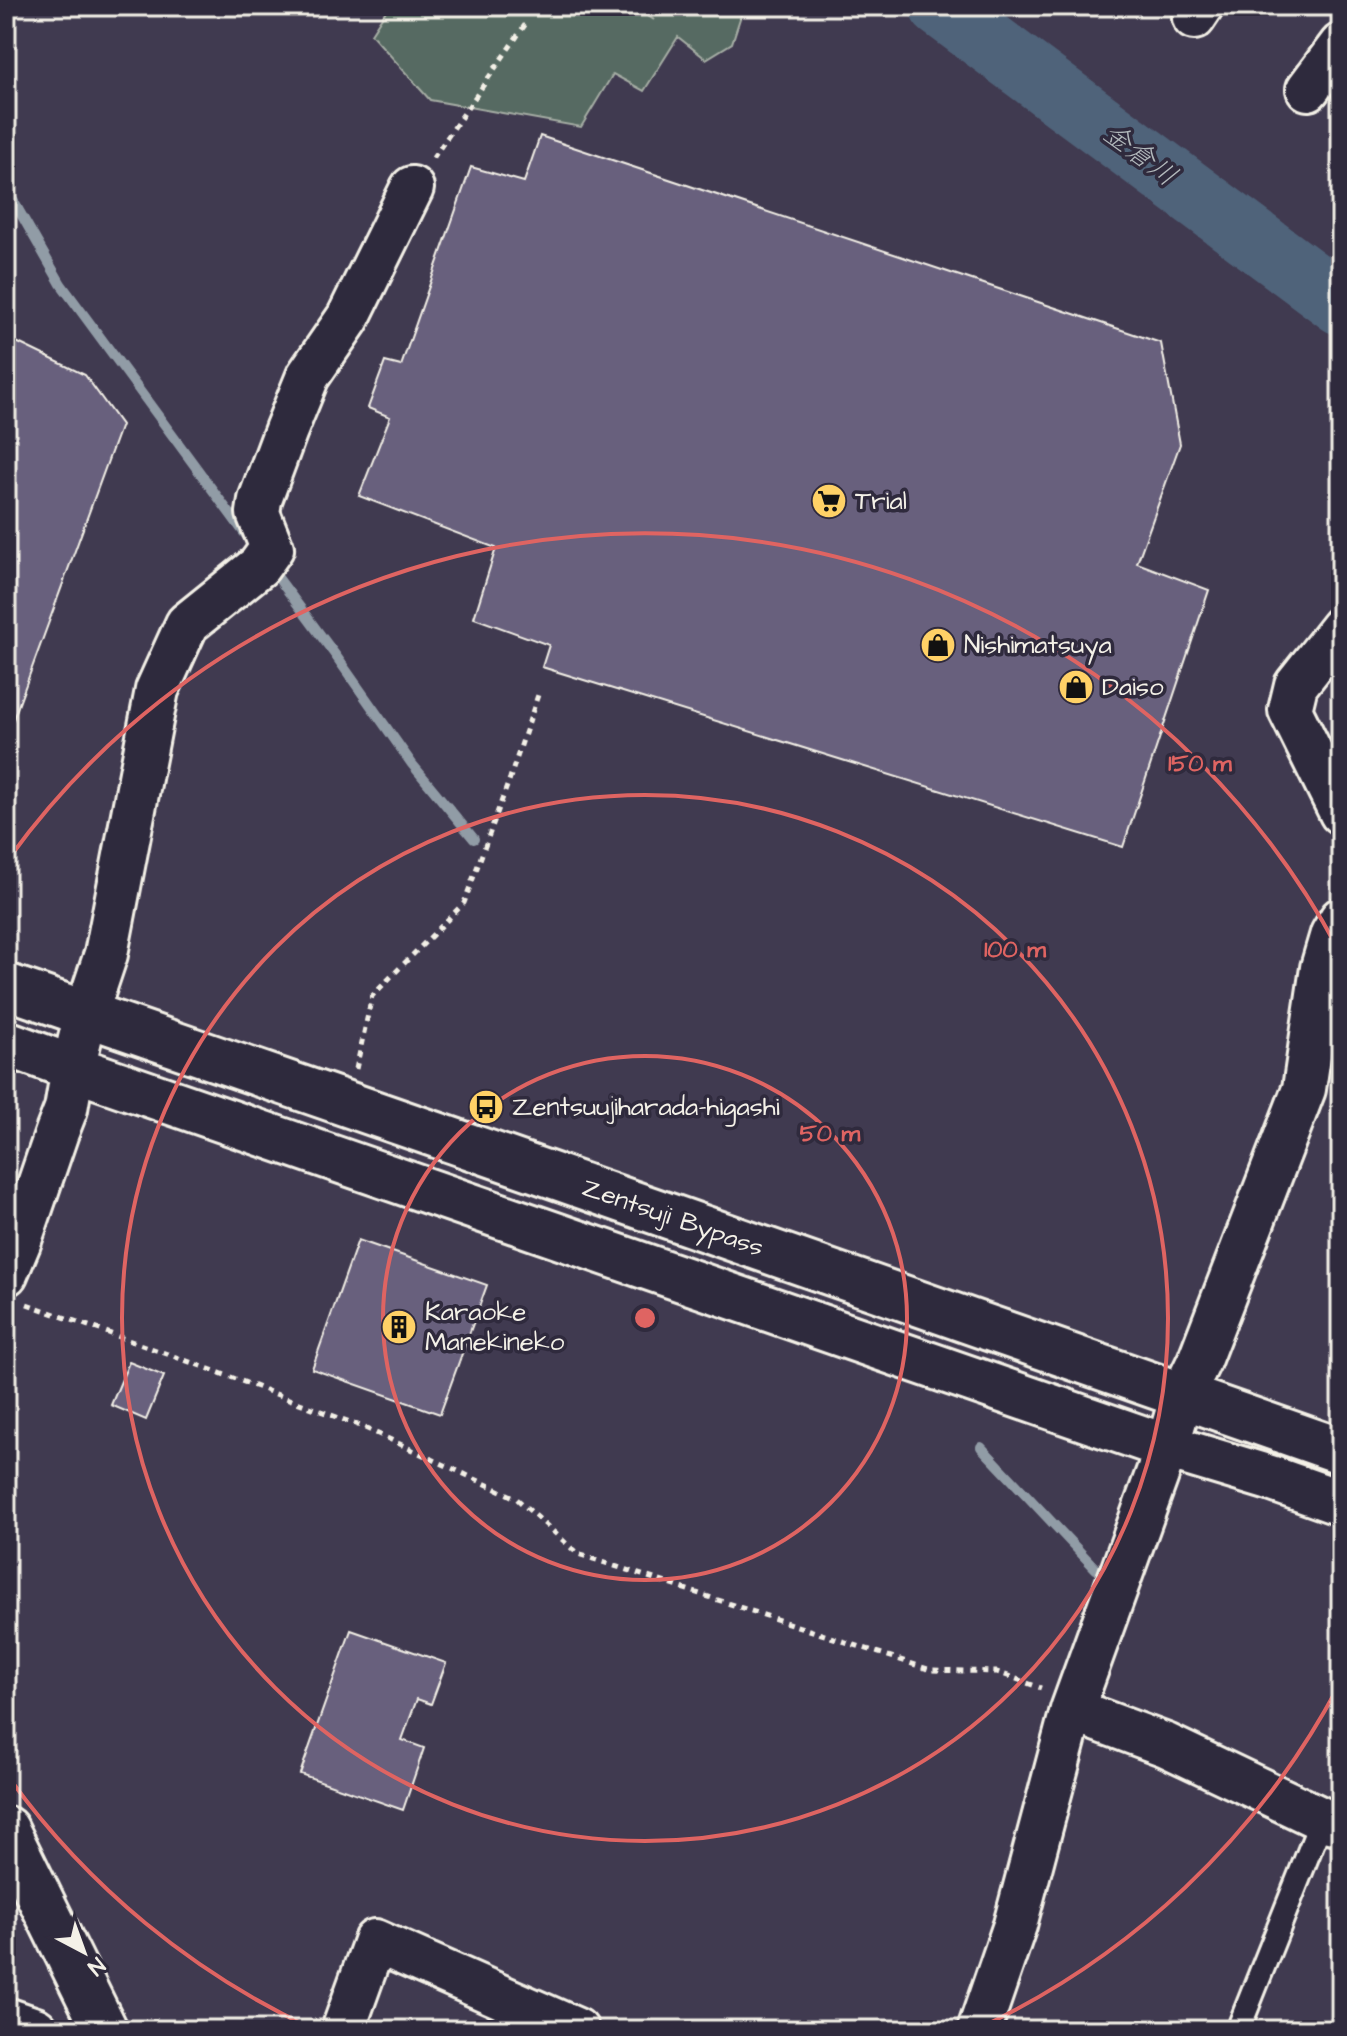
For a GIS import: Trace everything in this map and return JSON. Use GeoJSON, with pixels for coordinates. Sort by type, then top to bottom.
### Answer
{"type":"FeatureCollection","features":[{"type":"Feature","properties":{"kind":"main road","name":"Zentsuji Bypass"},"geometry":{"type":"LineString","coordinates":[[6,986],[1341,1451]]}},
{"type":"Feature","properties":{"kind":"main road"},"geometry":{"type":"LineString","coordinates":[[6,1043],[1167,1447],[1341,1503]]}},
{"type":"Feature","properties":{"kind":"main road"},"geometry":{"type":"LineString","coordinates":[[6,1829],[105,2030]]}},
{"type":"Feature","properties":{"kind":"main road"},"geometry":{"type":"LineString","coordinates":[[6,2020],[35,2030]]}},
{"type":"Feature","properties":{"kind":"street"},"geometry":{"type":"LineString","coordinates":[[1308,89],[1341,45]]}},
{"type":"Feature","properties":{"kind":"street"},"geometry":{"type":"LineString","coordinates":[[13,1288],[19,1243],[66,1109],[86,1014],[106,954],[157,690],[187,624],[266,557],[258,513],[260,500],[286,430],[308,376],[348,318],[412,188]]}},
{"type":"Feature","properties":{"kind":"street"},"geometry":{"type":"LineString","coordinates":[[1341,628],[1296,685],[1290,710],[1341,813]]}},
{"type":"Feature","properties":{"kind":"street"},"geometry":{"type":"LineString","coordinates":[[979,2030],[1015,1925],[1074,1706],[1167,1447],[1182,1396],[1199,1361],[1304,1089],[1322,968],[1332,934],[1341,919]]}},
{"type":"Feature","properties":{"kind":"street"},"geometry":{"type":"LineString","coordinates":[[1074,1706],[1331,1821]]}},
{"type":"Feature","properties":{"kind":"street"},"geometry":{"type":"LineString","coordinates":[[343,2030],[375,1941],[577,2030]]}},
{"type":"Feature","properties":{"kind":"lane"},"geometry":{"type":"LineString","coordinates":[[1238,2030],[1331,1821]]}},
{"type":"Feature","properties":{"kind":"path"},"geometry":{"type":"LineString","coordinates":[[412,188],[527,22]]}},
{"type":"Feature","properties":{"kind":"path"},"geometry":{"type":"LineString","coordinates":[[356,1070],[372,996],[464,903],[538,695]]}},
{"type":"Feature","properties":{"kind":"path"},"geometry":{"type":"LineString","coordinates":[[13,1288],[212,1370],[363,1427],[516,1498],[578,1554],[931,1670],[997,1672],[1074,1706]]}},
{"type":"Feature","properties":{"kind":"green space"},"geometry":{"type":"Polygon","coordinates":[[[389,6],[632,6],[654,20],[637,6],[744,6],[732,43],[706,59],[678,37],[644,91],[613,74],[581,127],[430,100],[371,34],[389,6]]]}},
{"type":"Feature","properties":{"kind":"building"},"geometry":{"type":"Polygon","coordinates":[[[540,136],[1161,343],[1180,444],[1137,563],[1209,590],[1123,847],[542,667],[549,645],[474,618],[496,548],[359,496],[390,417],[368,408],[385,362],[401,366],[471,167],[524,182],[540,136]]]}},
{"type":"Feature","properties":{"kind":"building"},"geometry":{"type":"Polygon","coordinates":[[[6,337],[85,375],[121,425],[6,739],[6,337]]]}},
{"type":"Feature","properties":{"kind":"building","name":"Karaoke Manekineko"},"geometry":{"type":"Polygon","coordinates":[[[358,1240],[487,1285],[440,1414],[312,1369],[358,1240]]]}},
{"type":"Feature","properties":{"kind":"building"},"geometry":{"type":"Polygon","coordinates":[[[129,1362],[164,1376],[146,1420],[111,1405],[129,1362]]]}},
{"type":"Feature","properties":{"kind":"building"},"geometry":{"type":"Polygon","coordinates":[[[351,1630],[446,1663],[431,1704],[417,1699],[402,1740],[424,1748],[403,1810],[300,1774],[351,1630]]]}},
{"type":"Feature","properties":{"kind":"waterway","name":"金倉川"},"geometry":{"type":"LineString","coordinates":[[940,6],[1341,304]]}},
{"type":"Feature","properties":{"kind":"waterway"},"geometry":{"type":"LineString","coordinates":[[6,188],[61,284],[248,538]]}},
{"type":"Feature","properties":{"kind":"waterway"},"geometry":{"type":"LineString","coordinates":[[270,567],[412,764],[474,839]]}},
{"type":"Feature","properties":{"kind":"waterway"},"geometry":{"type":"LineString","coordinates":[[981,1447],[1096,1569]]}},
{"type":"Feature","properties":{"kind":"place","name":"Trial"},"geometry":{"type":"Point","coordinates":[829,501]}},
{"type":"Feature","properties":{"kind":"place","name":"Nishimatsuya"},"geometry":{"type":"Point","coordinates":[938,645]}},
{"type":"Feature","properties":{"kind":"place","name":"Daiso"},"geometry":{"type":"Point","coordinates":[1076,687]}},
{"type":"Feature","properties":{"kind":"place","name":"Zentsuujiharada-higashi"},"geometry":{"type":"Point","coordinates":[486,1107]}},
{"type":"Feature","properties":{"kind":"place","name":"Karaoke Manekineko"},"geometry":{"type":"Point","coordinates":[399,1327]}}]}
